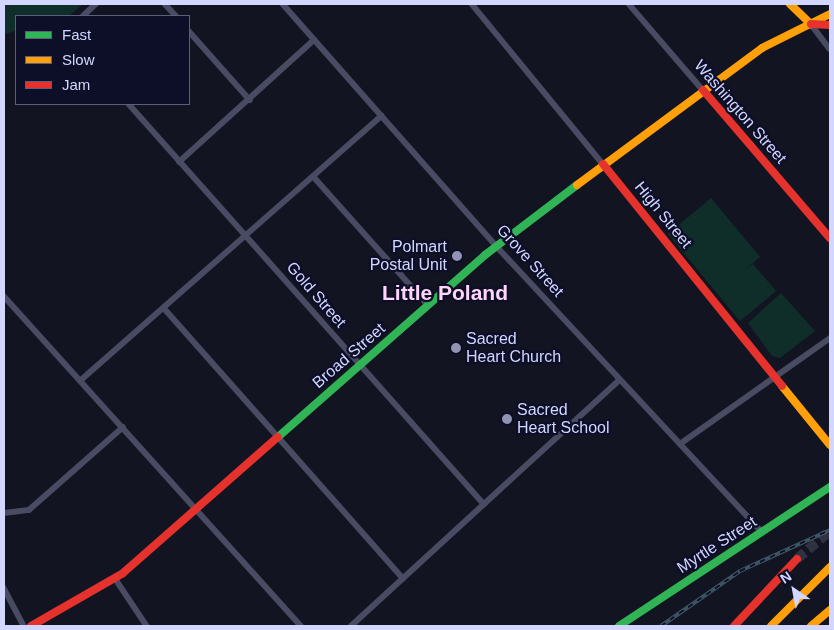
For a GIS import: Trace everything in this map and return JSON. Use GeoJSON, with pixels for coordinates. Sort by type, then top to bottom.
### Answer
{"type":"FeatureCollection","features":[{"type":"Feature","properties":{"kind":"main road"},"geometry":{"type":"LineString","coordinates":[[790,4],[811,24],[830,25]]}},
{"type":"Feature","properties":{"kind":"main road","name":"Broad Street"},"geometry":{"type":"LineString","coordinates":[[31,626],[115,578],[497,246],[604,164],[702,90],[775,40],[830,14]]}},
{"type":"Feature","properties":{"kind":"main road","name":"Washington Street"},"geometry":{"type":"LineString","coordinates":[[702,90],[830,238]]}},
{"type":"Feature","properties":{"kind":"main road","name":"High Street"},"geometry":{"type":"LineString","coordinates":[[604,164],[830,445]]}},
{"type":"Feature","properties":{"kind":"main road","name":"Myrtle Street"},"geometry":{"type":"LineString","coordinates":[[619,626],[830,487]]}},
{"type":"Feature","properties":{"kind":"main road"},"geometry":{"type":"LineString","coordinates":[[734,626],[796,559]]}},
{"type":"Feature","properties":{"kind":"main road"},"geometry":{"type":"LineString","coordinates":[[771,626],[830,567]]}},
{"type":"Feature","properties":{"kind":"main road"},"geometry":{"type":"LineString","coordinates":[[811,626],[830,610]]}},
{"type":"Feature","properties":{"kind":"street"},"geometry":{"type":"LineString","coordinates":[[84,15],[96,4]]}},
{"type":"Feature","properties":{"kind":"street"},"geometry":{"type":"LineString","coordinates":[[165,4],[175,15]]}},
{"type":"Feature","properties":{"kind":"street","name":"Grove Street"},"geometry":{"type":"LineString","coordinates":[[283,4],[497,246],[619,380],[762,532]]}},
{"type":"Feature","properties":{"kind":"street","name":"High Street"},"geometry":{"type":"LineString","coordinates":[[472,4],[604,164]]}},
{"type":"Feature","properties":{"kind":"street","name":"Washington Street"},"geometry":{"type":"LineString","coordinates":[[629,4],[702,90]]}},
{"type":"Feature","properties":{"kind":"street"},"geometry":{"type":"LineString","coordinates":[[811,24],[830,49]]}},
{"type":"Feature","properties":{"kind":"street"},"geometry":{"type":"LineString","coordinates":[[190,32],[250,100]]}},
{"type":"Feature","properties":{"kind":"street"},"geometry":{"type":"LineString","coordinates":[[180,162],[314,40]]}},
{"type":"Feature","properties":{"kind":"street","name":"Gold Street"},"geometry":{"type":"LineString","coordinates":[[130,105],[484,504]]}},
{"type":"Feature","properties":{"kind":"street"},"geometry":{"type":"LineString","coordinates":[[81,380],[246,238],[382,116]]}},
{"type":"Feature","properties":{"kind":"street"},"geometry":{"type":"LineString","coordinates":[[314,177],[428,305]]}},
{"type":"Feature","properties":{"kind":"street"},"geometry":{"type":"LineString","coordinates":[[4,296],[301,626]]}},
{"type":"Feature","properties":{"kind":"street"},"geometry":{"type":"LineString","coordinates":[[164,308],[403,578]]}},
{"type":"Feature","properties":{"kind":"street"},"geometry":{"type":"LineString","coordinates":[[680,444],[830,338]]}},
{"type":"Feature","properties":{"kind":"street"},"geometry":{"type":"LineString","coordinates":[[350,626],[619,380]]}},
{"type":"Feature","properties":{"kind":"street"},"geometry":{"type":"LineString","coordinates":[[4,513],[29,510],[123,427]]}},
{"type":"Feature","properties":{"kind":"street"},"geometry":{"type":"LineString","coordinates":[[115,578],[147,626]]}},
{"type":"Feature","properties":{"kind":"street"},"geometry":{"type":"LineString","coordinates":[[4,588],[24,626]]}},
{"type":"Feature","properties":{"kind":"green space"},"geometry":{"type":"Polygon","coordinates":[[[4,4],[83,4],[70,15],[15,15],[15,30],[4,35],[4,4]]]}},
{"type":"Feature","properties":{"kind":"green space"},"geometry":{"type":"Polygon","coordinates":[[[711,198],[760,257],[747,268],[753,264],[776,291],[740,321],[668,234],[711,198]]]}},
{"type":"Feature","properties":{"kind":"green space"},"geometry":{"type":"Polygon","coordinates":[[[781,293],[815,331],[780,358],[772,356],[748,323],[781,293]]]}},
{"type":"Feature","properties":{"kind":"tunnel"},"geometry":{"type":"LineString","coordinates":[[797,559],[830,531]]}},
{"type":"Feature","properties":{"kind":"railway"},"geometry":{"type":"LineString","coordinates":[[661,626],[740,571],[830,530]]}},
{"type":"Feature","properties":{"kind":"traffic: fast"},"geometry":{"type":"LineString","coordinates":[[278,437],[485,255],[577,185]]}},
{"type":"Feature","properties":{"kind":"traffic: fast"},"geometry":{"type":"LineString","coordinates":[[619,626],[830,487]]}},
{"type":"Feature","properties":{"kind":"traffic: slow"},"geometry":{"type":"LineString","coordinates":[[790,4],[811,24]]}},
{"type":"Feature","properties":{"kind":"traffic: slow"},"geometry":{"type":"LineString","coordinates":[[577,185],[762,48],[830,14]]}},
{"type":"Feature","properties":{"kind":"traffic: slow"},"geometry":{"type":"LineString","coordinates":[[782,386],[830,445]]}},
{"type":"Feature","properties":{"kind":"traffic: slow"},"geometry":{"type":"LineString","coordinates":[[771,626],[830,567]]}},
{"type":"Feature","properties":{"kind":"traffic: slow"},"geometry":{"type":"LineString","coordinates":[[811,626],[830,610]]}},
{"type":"Feature","properties":{"kind":"traffic: jam"},"geometry":{"type":"LineString","coordinates":[[811,24],[830,25]]}},
{"type":"Feature","properties":{"kind":"traffic: jam"},"geometry":{"type":"LineString","coordinates":[[703,90],[830,238]]}},
{"type":"Feature","properties":{"kind":"traffic: jam"},"geometry":{"type":"LineString","coordinates":[[603,164],[782,386]]}},
{"type":"Feature","properties":{"kind":"traffic: jam"},"geometry":{"type":"LineString","coordinates":[[31,626],[123,573],[278,437]]}},
{"type":"Feature","properties":{"kind":"traffic: jam"},"geometry":{"type":"LineString","coordinates":[[734,626],[797,559]]}},
{"type":"Feature","properties":{"kind":"place","name":"Polmart Postal Unit"},"geometry":{"type":"Point","coordinates":[457,256]}},
{"type":"Feature","properties":{"kind":"place","name":"Sacred Heart Church"},"geometry":{"type":"Point","coordinates":[456,348]}},
{"type":"Feature","properties":{"kind":"place","name":"Sacred Heart School"},"geometry":{"type":"Point","coordinates":[507,419]}},
{"type":"Feature","properties":{"kind":"district","name":"Little Poland"},"geometry":{"type":"Point","coordinates":[445,293]}}]}
